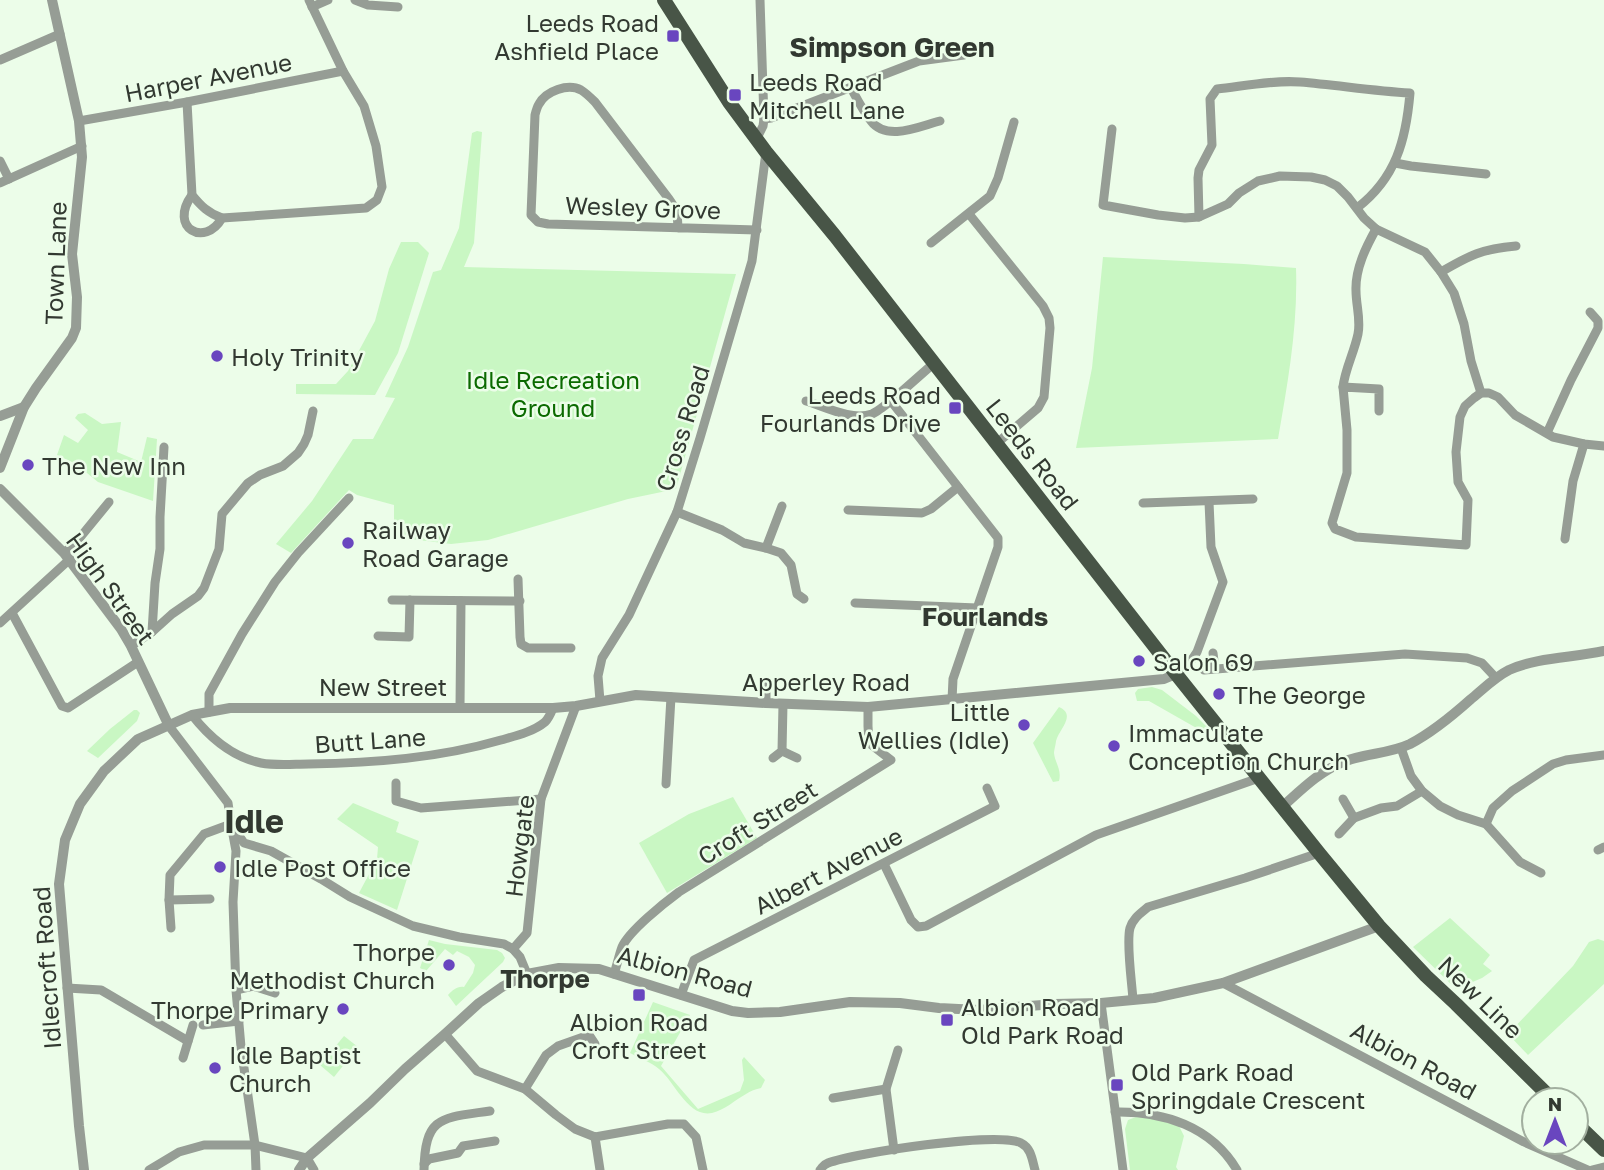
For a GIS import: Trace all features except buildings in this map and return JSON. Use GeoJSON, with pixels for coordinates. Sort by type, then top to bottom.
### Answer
{"type":"FeatureCollection","features":[{"type":"Feature","properties":{"kind":"main road","name":"Leeds Road"},"geometry":{"type":"LineString","coordinates":[[664,0],[756,140],[835,236],[1175,674],[1379,926]]}},
{"type":"Feature","properties":{"kind":"main road","name":"New Line"},"geometry":{"type":"LineString","coordinates":[[1379,926],[1426,976],[1539,1086]]}},
{"type":"Feature","properties":{"kind":"main road"},"geometry":{"type":"LineString","coordinates":[[1590,1136],[1604,1150]]}},
{"type":"Feature","properties":{"kind":"street"},"geometry":{"type":"LineString","coordinates":[[192,195],[204,209],[222,218],[366,208],[377,200],[382,187],[376,146],[364,106],[343,71],[310,4],[328,0]]}},
{"type":"Feature","properties":{"kind":"street"},"geometry":{"type":"LineString","coordinates":[[355,0],[368,5],[398,7]]}},
{"type":"Feature","properties":{"kind":"street"},"geometry":{"type":"LineString","coordinates":[[756,140],[764,119],[760,0]]}},
{"type":"Feature","properties":{"kind":"street","name":"Town Lane"},"geometry":{"type":"LineString","coordinates":[[0,468],[24,407],[72,338],[76,328],[77,297],[72,254],[82,146],[53,1]]}},
{"type":"Feature","properties":{"kind":"street"},"geometry":{"type":"LineString","coordinates":[[0,60],[60,34]]}},
{"type":"Feature","properties":{"kind":"street"},"geometry":{"type":"LineString","coordinates":[[764,119],[919,61],[964,55]]}},
{"type":"Feature","properties":{"kind":"street","name":"Harper Avenue"},"geometry":{"type":"LineString","coordinates":[[79,121],[343,71]]}},
{"type":"Feature","properties":{"kind":"street"},"geometry":{"type":"LineString","coordinates":[[1199,217],[1199,170],[1212,145],[1210,99],[1217,89],[1268,83],[1298,82],[1410,93],[1405,135],[1395,163],[1371,197],[1357,208]]}},
{"type":"Feature","properties":{"kind":"street","name":"Wesley Grove"},"geometry":{"type":"LineString","coordinates":[[678,228],[677,211],[595,102],[581,90],[571,88],[558,89],[539,103],[535,115],[531,215],[538,222],[678,228],[757,230]]}},
{"type":"Feature","properties":{"kind":"street"},"geometry":{"type":"LineString","coordinates":[[851,88],[872,123],[879,128],[897,132],[940,121]]}},
{"type":"Feature","properties":{"kind":"street"},"geometry":{"type":"LineString","coordinates":[[187,102],[192,195],[184,209],[185,222],[194,231],[207,232],[218,225],[222,218]]}},
{"type":"Feature","properties":{"kind":"street"},"geometry":{"type":"LineString","coordinates":[[931,243],[990,195],[998,178],[1014,122]]}},
{"type":"Feature","properties":{"kind":"street"},"geometry":{"type":"LineString","coordinates":[[1112,129],[1103,205],[1158,215],[1199,217],[1228,204],[1258,181],[1280,176],[1311,177],[1337,186],[1376,229],[1425,252],[1441,272],[1454,293],[1482,393]]}},
{"type":"Feature","properties":{"kind":"street"},"geometry":{"type":"LineString","coordinates":[[0,161],[4,181],[82,146]]}},
{"type":"Feature","properties":{"kind":"street","name":"Cross Road"},"geometry":{"type":"LineString","coordinates":[[600,701],[598,676],[602,657],[629,615],[677,512],[752,261],[766,152]]}},
{"type":"Feature","properties":{"kind":"street"},"geometry":{"type":"LineString","coordinates":[[1395,163],[1486,174]]}},
{"type":"Feature","properties":{"kind":"street"},"geometry":{"type":"LineString","coordinates":[[969,214],[1043,306],[1049,318],[1044,397],[1038,408],[996,444]]}},
{"type":"Feature","properties":{"kind":"street"},"geometry":{"type":"LineString","coordinates":[[1376,229],[1359,268],[1355,287],[1359,321],[1343,387],[1347,473],[1332,523],[1335,529],[1356,537],[1466,545],[1468,500],[1458,482],[1456,452],[1460,417],[1465,406],[1482,393],[1498,397],[1515,415],[1553,437],[1604,446]]}},
{"type":"Feature","properties":{"kind":"street"},"geometry":{"type":"LineString","coordinates":[[1441,272],[1471,255],[1492,248],[1516,246]]}},
{"type":"Feature","properties":{"kind":"street"},"geometry":{"type":"LineString","coordinates":[[1547,433],[1570,380],[1598,328],[1598,321],[1590,312]]}},
{"type":"Feature","properties":{"kind":"street"},"geometry":{"type":"LineString","coordinates":[[806,401],[848,415],[874,413],[933,364]]}},
{"type":"Feature","properties":{"kind":"street"},"geometry":{"type":"LineString","coordinates":[[1343,387],[1379,389],[1379,411]]}},
{"type":"Feature","properties":{"kind":"street"},"geometry":{"type":"LineString","coordinates":[[891,401],[998,538],[998,547],[953,679],[952,699]]}},
{"type":"Feature","properties":{"kind":"street"},"geometry":{"type":"LineString","coordinates":[[0,416],[24,407]]}},
{"type":"Feature","properties":{"kind":"street"},"geometry":{"type":"LineString","coordinates":[[131,646],[198,596],[204,588],[219,549],[222,514],[248,483],[283,466],[298,453],[308,435],[313,411]]}},
{"type":"Feature","properties":{"kind":"street"},"geometry":{"type":"LineString","coordinates":[[1565,540],[1573,481],[1584,444]]}},
{"type":"Feature","properties":{"kind":"street"},"geometry":{"type":"LineString","coordinates":[[152,632],[160,549],[164,447]]}},
{"type":"Feature","properties":{"kind":"street"},"geometry":{"type":"LineString","coordinates":[[848,510],[922,513],[958,487]]}},
{"type":"Feature","properties":{"kind":"street","name":"High Street"},"geometry":{"type":"LineString","coordinates":[[0,489],[67,556],[121,629],[169,726]]}},
{"type":"Feature","properties":{"kind":"street"},"geometry":{"type":"LineString","coordinates":[[209,712],[209,694],[268,593],[298,554],[349,498]]}},
{"type":"Feature","properties":{"kind":"street"},"geometry":{"type":"LineString","coordinates":[[1143,503],[1253,499]]}},
{"type":"Feature","properties":{"kind":"street"},"geometry":{"type":"LineString","coordinates":[[0,623],[67,556],[109,502]]}},
{"type":"Feature","properties":{"kind":"street"},"geometry":{"type":"LineString","coordinates":[[1175,674],[1197,653],[1223,582],[1211,547],[1209,502]]}},
{"type":"Feature","properties":{"kind":"street"},"geometry":{"type":"LineString","coordinates":[[766,548],[782,506]]}},
{"type":"Feature","properties":{"kind":"street"},"geometry":{"type":"LineString","coordinates":[[677,512],[722,530],[744,543],[780,553],[791,565],[797,594],[804,599]]}},
{"type":"Feature","properties":{"kind":"street"},"geometry":{"type":"LineString","coordinates":[[518,579],[521,643],[528,648],[570,648]]}},
{"type":"Feature","properties":{"kind":"street"},"geometry":{"type":"LineString","coordinates":[[392,600],[520,601]]}},
{"type":"Feature","properties":{"kind":"street"},"geometry":{"type":"LineString","coordinates":[[379,636],[409,637],[410,600]]}},
{"type":"Feature","properties":{"kind":"street"},"geometry":{"type":"LineString","coordinates":[[460,707],[461,601]]}},
{"type":"Feature","properties":{"kind":"street"},"geometry":{"type":"LineString","coordinates":[[855,603],[977,608]]}},
{"type":"Feature","properties":{"kind":"street"},"geometry":{"type":"LineString","coordinates":[[12,612],[62,706],[68,708],[138,662]]}},
{"type":"Feature","properties":{"kind":"street"},"geometry":{"type":"LineString","coordinates":[[555,648],[556,659]]}},
{"type":"Feature","properties":{"kind":"street"},"geometry":{"type":"LineString","coordinates":[[1283,806],[1328,769],[1345,761],[1401,748],[1417,740],[1509,670],[1526,664],[1604,651]]}},
{"type":"Feature","properties":{"kind":"street"},"geometry":{"type":"LineString","coordinates":[[1213,653],[1215,669]]}},
{"type":"Feature","properties":{"kind":"street"},"geometry":{"type":"LineString","coordinates":[[1204,670],[1405,653],[1467,658],[1482,663],[1496,678]]}},
{"type":"Feature","properties":{"kind":"street","name":"Apperley Road"},"geometry":{"type":"LineString","coordinates":[[600,701],[636,695],[766,704],[868,707],[1164,679],[1175,674]]}},
{"type":"Feature","properties":{"kind":"street"},"geometry":{"type":"LineString","coordinates":[[766,681],[766,704]]}},
{"type":"Feature","properties":{"kind":"street"},"geometry":{"type":"LineString","coordinates":[[666,784],[671,697]]}},
{"type":"Feature","properties":{"kind":"street","name":"New Street"},"geometry":{"type":"LineString","coordinates":[[169,726],[192,715],[230,708],[552,708],[600,701]]}},
{"type":"Feature","properties":{"kind":"street"},"geometry":{"type":"LineString","coordinates":[[782,751],[783,704]]}},
{"type":"Feature","properties":{"kind":"street","name":"Howgate"},"geometry":{"type":"LineString","coordinates":[[513,949],[527,933],[541,799],[576,706]]}},
{"type":"Feature","properties":{"kind":"street","name":"Croft Street"},"geometry":{"type":"LineString","coordinates":[[614,974],[622,946],[628,937],[672,897],[891,760],[869,743],[868,707]]}},
{"type":"Feature","properties":{"kind":"street","name":"Butt Lane"},"geometry":{"type":"LineString","coordinates":[[192,715],[204,731],[221,745],[244,757],[261,763],[329,764],[434,756],[470,749],[524,733],[546,721],[552,708]]}},
{"type":"Feature","properties":{"kind":"street"},"geometry":{"type":"LineString","coordinates":[[169,726],[228,803],[236,850],[233,902],[236,990],[256,1170]]}},
{"type":"Feature","properties":{"kind":"street","name":"Idlecroft Road"},"geometry":{"type":"LineString","coordinates":[[84,1170],[59,884],[65,840],[80,804],[104,771],[138,739],[169,726]]}},
{"type":"Feature","properties":{"kind":"street"},"geometry":{"type":"LineString","coordinates":[[1401,748],[1411,776],[1422,791],[1440,806],[1486,824],[1520,862],[1541,873]]}},
{"type":"Feature","properties":{"kind":"street"},"geometry":{"type":"LineString","coordinates":[[782,751],[797,758]]}},
{"type":"Feature","properties":{"kind":"street"},"geometry":{"type":"LineString","coordinates":[[773,758],[782,751]]}},
{"type":"Feature","properties":{"kind":"street"},"geometry":{"type":"LineString","coordinates":[[1486,824],[1493,808],[1512,791],[1553,764],[1604,755]]}},
{"type":"Feature","properties":{"kind":"street"},"geometry":{"type":"LineString","coordinates":[[884,864],[911,920],[918,927],[926,926],[1097,835],[1259,778]]}},
{"type":"Feature","properties":{"kind":"street"},"geometry":{"type":"LineString","coordinates":[[396,783],[396,801],[421,808],[541,799]]}},
{"type":"Feature","properties":{"kind":"street","name":"Albert Avenue"},"geometry":{"type":"LineString","coordinates":[[681,995],[694,960],[995,806],[987,788]]}},
{"type":"Feature","properties":{"kind":"street"},"geometry":{"type":"LineString","coordinates":[[1339,834],[1354,818],[1381,807],[1397,806],[1422,791]]}},
{"type":"Feature","properties":{"kind":"street"},"geometry":{"type":"LineString","coordinates":[[1343,799],[1354,818]]}},
{"type":"Feature","properties":{"kind":"street"},"geometry":{"type":"LineString","coordinates":[[231,824],[244,843],[271,851],[349,897],[413,926],[504,944],[520,957],[527,974]]}},
{"type":"Feature","properties":{"kind":"street"},"geometry":{"type":"LineString","coordinates":[[171,928],[170,876],[204,834],[231,824]]}},
{"type":"Feature","properties":{"kind":"street"},"geometry":{"type":"LineString","coordinates":[[1133,1000],[1129,939],[1130,926],[1136,916],[1148,907],[1319,853]]}},
{"type":"Feature","properties":{"kind":"street"},"geometry":{"type":"LineString","coordinates":[[169,900],[210,899]]}},
{"type":"Feature","properties":{"kind":"street","name":"Albion Road"},"geometry":{"type":"LineString","coordinates":[[299,1170],[307,1158],[479,1003],[527,974],[559,968],[599,969],[732,1011],[748,1013],[780,1012],[850,1002],[900,1003],[978,1010],[1154,998],[1223,983],[1379,926]]}},
{"type":"Feature","properties":{"kind":"street","name":"Albion Road"},"geometry":{"type":"LineString","coordinates":[[1223,983],[1524,1142],[1590,1170],[1604,1167]]}},
{"type":"Feature","properties":{"kind":"street"},"geometry":{"type":"LineString","coordinates":[[236,990],[253,986],[275,993]]}},
{"type":"Feature","properties":{"kind":"street"},"geometry":{"type":"LineString","coordinates":[[67,988],[101,990],[188,1041]]}},
{"type":"Feature","properties":{"kind":"street"},"geometry":{"type":"LineString","coordinates":[[1101,1003],[1123,1170]]}},
{"type":"Feature","properties":{"kind":"street"},"geometry":{"type":"LineString","coordinates":[[183,1058],[188,1041],[198,1025],[239,1021]]}},
{"type":"Feature","properties":{"kind":"street"},"geometry":{"type":"LineString","coordinates":[[525,1089],[546,1055],[558,1046],[591,1030],[595,1044]]}},
{"type":"Feature","properties":{"kind":"street"},"geometry":{"type":"LineString","coordinates":[[445,1034],[477,1071],[525,1089],[575,1129],[595,1137],[668,1124],[684,1124],[696,1137],[703,1170]]}},
{"type":"Feature","properties":{"kind":"street"},"geometry":{"type":"LineString","coordinates":[[894,1150],[886,1089],[898,1050]]}},
{"type":"Feature","properties":{"kind":"street"},"geometry":{"type":"LineString","coordinates":[[833,1098],[886,1089]]}},
{"type":"Feature","properties":{"kind":"street"},"geometry":{"type":"LineString","coordinates":[[424,1167],[429,1133],[438,1124],[446,1119],[490,1111]]}},
{"type":"Feature","properties":{"kind":"street"},"geometry":{"type":"LineString","coordinates":[[1115,1112],[1139,1111],[1188,1124],[1214,1142],[1237,1170]]}},
{"type":"Feature","properties":{"kind":"street"},"geometry":{"type":"LineString","coordinates":[[595,1137],[600,1170]]}},
{"type":"Feature","properties":{"kind":"street"},"geometry":{"type":"LineString","coordinates":[[820,1170],[825,1164],[850,1157],[999,1139],[1015,1140],[1024,1144],[1030,1150],[1035,1170]]}},
{"type":"Feature","properties":{"kind":"street"},"geometry":{"type":"LineString","coordinates":[[424,1167],[429,1159],[458,1153],[463,1146],[495,1141]]}},
{"type":"Feature","properties":{"kind":"street"},"geometry":{"type":"LineString","coordinates":[[149,1170],[179,1152],[204,1145],[255,1145],[307,1158],[314,1170]]}},
{"type":"Feature","properties":{"kind":"green space","name":"Idle Recreation Ground"},"geometry":{"type":"Polygon","coordinates":[[[482,132],[474,243],[464,267],[736,274],[676,489],[628,499],[488,540],[451,544],[394,537],[394,505],[357,495],[349,490],[291,553],[276,544],[312,501],[353,439],[373,439],[395,398],[385,397],[408,347],[433,272],[441,270],[459,228],[472,133],[482,132]]]}},
{"type":"Feature","properties":{"kind":"green space"},"geometry":{"type":"Polygon","coordinates":[[[401,242],[418,242],[429,253],[398,353],[375,395],[296,394],[296,384],[336,384],[348,371],[375,321],[389,269],[401,242]]]}},
{"type":"Feature","properties":{"kind":"green space"},"geometry":{"type":"Polygon","coordinates":[[[1103,257],[1296,268],[1294,333],[1278,439],[1076,448],[1092,368],[1103,257]]]}},
{"type":"Feature","properties":{"kind":"green space"},"geometry":{"type":"Polygon","coordinates":[[[85,413],[102,424],[121,422],[117,452],[141,462],[147,437],[157,439],[153,501],[98,482],[76,464],[57,455],[64,435],[78,443],[88,430],[75,418],[78,414],[85,413]]]}},
{"type":"Feature","properties":{"kind":"green space"},"geometry":{"type":"Polygon","coordinates":[[[1152,687],[1162,690],[1196,716],[1210,730],[1207,734],[1149,701],[1137,701],[1135,693],[1138,689],[1152,687]]]}},
{"type":"Feature","properties":{"kind":"green space"},"geometry":{"type":"Polygon","coordinates":[[[1059,707],[1067,714],[1067,718],[1056,741],[1054,753],[1060,777],[1059,781],[1053,782],[1033,743],[1059,707]]]}},
{"type":"Feature","properties":{"kind":"green space"},"geometry":{"type":"Polygon","coordinates":[[[134,710],[140,713],[137,721],[98,758],[87,751],[110,729],[134,710]]]}},
{"type":"Feature","properties":{"kind":"green space"},"geometry":{"type":"Polygon","coordinates":[[[733,797],[757,838],[667,893],[639,843],[689,814],[733,797]]]}},
{"type":"Feature","properties":{"kind":"green space"},"geometry":{"type":"Polygon","coordinates":[[[353,803],[399,822],[396,832],[419,841],[397,910],[359,893],[377,859],[378,847],[337,819],[353,803]]]}},
{"type":"Feature","properties":{"kind":"green space"},"geometry":{"type":"Polygon","coordinates":[[[1450,918],[1490,955],[1483,964],[1492,971],[1456,989],[1413,947],[1450,918]]]}},
{"type":"Feature","properties":{"kind":"green space"},"geometry":{"type":"Polygon","coordinates":[[[1598,939],[1604,941],[1604,984],[1528,1055],[1508,1034],[1573,966],[1589,942],[1598,939]]]}},
{"type":"Feature","properties":{"kind":"green space"},"geometry":{"type":"Polygon","coordinates":[[[429,940],[497,950],[505,958],[456,1006],[448,995],[457,988],[464,987],[475,965],[469,957],[457,951],[453,955],[445,949],[426,971],[420,968],[429,940]]]}},
{"type":"Feature","properties":{"kind":"green space"},"geometry":{"type":"Polygon","coordinates":[[[653,1002],[690,1015],[661,1066],[698,1109],[740,1091],[744,1080],[744,1057],[765,1080],[761,1088],[749,1092],[717,1112],[703,1113],[689,1105],[659,1069],[630,1053],[653,1002]]]}},
{"type":"Feature","properties":{"kind":"green space"},"geometry":{"type":"Polygon","coordinates":[[[344,1036],[358,1047],[334,1077],[320,1065],[344,1036]]]}},
{"type":"Feature","properties":{"kind":"green space"},"geometry":{"type":"Polygon","coordinates":[[[1136,1117],[1153,1118],[1179,1126],[1184,1136],[1176,1167],[1178,1170],[1130,1170],[1125,1129],[1128,1120],[1136,1117]]]}},
{"type":"Feature","properties":{"kind":"place","name":"Leeds Road Ashfield Place"},"geometry":{"type":"Point","coordinates":[673,36]}},
{"type":"Feature","properties":{"kind":"place","name":"Leeds Road Mitchell Lane"},"geometry":{"type":"Point","coordinates":[735,95]}},
{"type":"Feature","properties":{"kind":"place","name":"Holy Trinity"},"geometry":{"type":"Point","coordinates":[217,356]}},
{"type":"Feature","properties":{"kind":"place","name":"Leeds Road Fourlands Drive"},"geometry":{"type":"Point","coordinates":[955,408]}},
{"type":"Feature","properties":{"kind":"place","name":"The New Inn"},"geometry":{"type":"Point","coordinates":[28,465]}},
{"type":"Feature","properties":{"kind":"place","name":"Railway Road Garage"},"geometry":{"type":"Point","coordinates":[348,543]}},
{"type":"Feature","properties":{"kind":"place","name":"Salon 69"},"geometry":{"type":"Point","coordinates":[1139,661]}},
{"type":"Feature","properties":{"kind":"place","name":"The George"},"geometry":{"type":"Point","coordinates":[1219,694]}},
{"type":"Feature","properties":{"kind":"place","name":"Little Wellies (Idle)"},"geometry":{"type":"Point","coordinates":[1024,725]}},
{"type":"Feature","properties":{"kind":"place","name":"Immaculate Conception Church"},"geometry":{"type":"Point","coordinates":[1114,746]}},
{"type":"Feature","properties":{"kind":"place","name":"Idle Post Office"},"geometry":{"type":"Point","coordinates":[220,867]}},
{"type":"Feature","properties":{"kind":"place","name":"Thorpe Methodist Church"},"geometry":{"type":"Point","coordinates":[449,965]}},
{"type":"Feature","properties":{"kind":"place","name":"Albion Road Croft Street"},"geometry":{"type":"Point","coordinates":[639,995]}},
{"type":"Feature","properties":{"kind":"place","name":"Thorpe Primary"},"geometry":{"type":"Point","coordinates":[343,1009]}},
{"type":"Feature","properties":{"kind":"place","name":"Albion Road Old Park Road"},"geometry":{"type":"Point","coordinates":[947,1020]}},
{"type":"Feature","properties":{"kind":"place","name":"Idle Baptist Church"},"geometry":{"type":"Point","coordinates":[215,1068]}},
{"type":"Feature","properties":{"kind":"place","name":"Old Park Road Springdale Crescent"},"geometry":{"type":"Point","coordinates":[1117,1085]}},
{"type":"Feature","properties":{"kind":"district","name":"Simpson Green"},"geometry":{"type":"Point","coordinates":[892,46]}},
{"type":"Feature","properties":{"kind":"district","name":"Fourlands"},"geometry":{"type":"Point","coordinates":[985,616]}},
{"type":"Feature","properties":{"kind":"district","name":"Idle"},"geometry":{"type":"Point","coordinates":[254,821]}},
{"type":"Feature","properties":{"kind":"district","name":"Thorpe"},"geometry":{"type":"Point","coordinates":[545,978]}}]}
